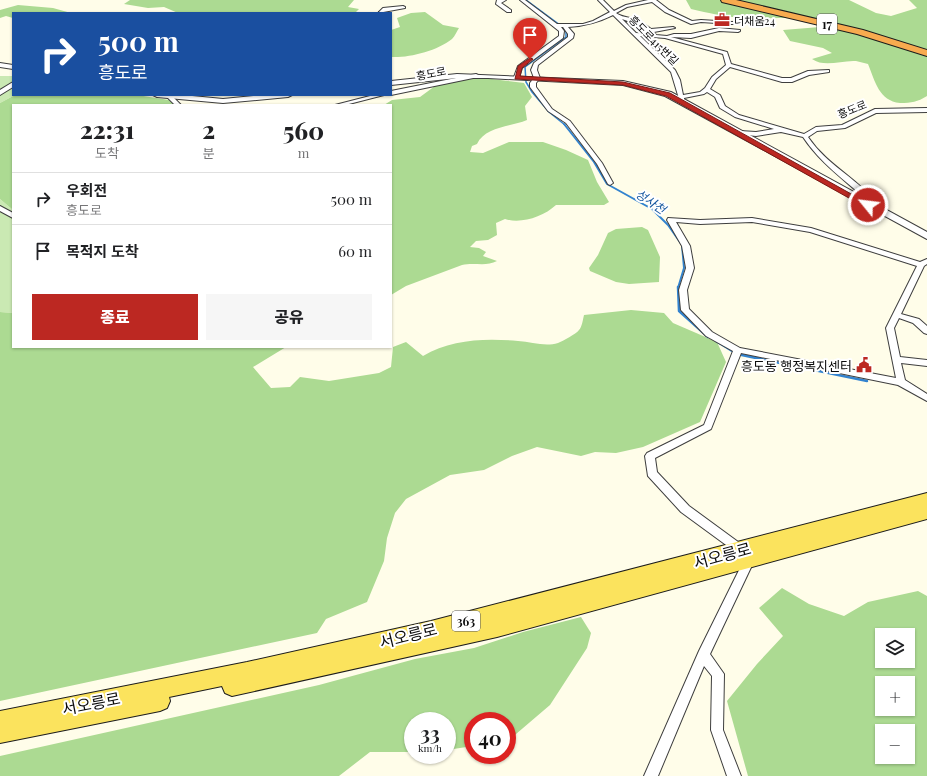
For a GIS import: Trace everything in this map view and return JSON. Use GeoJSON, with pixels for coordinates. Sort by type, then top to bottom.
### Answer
{"type":"FeatureCollection","features":[{"type":"Feature","properties":{"kind":"highway","name":"17"},"geometry":{"type":"LineString","coordinates":[[725,0],[860,32],[927,53]]}},
{"type":"Feature","properties":{"kind":"highway","name":"17"},"geometry":{"type":"LineString","coordinates":[[741,0],[829,20],[927,48]]}},
{"type":"Feature","properties":{"kind":"main road","name":"서오릉로"},"geometry":{"type":"LineString","coordinates":[[0,733],[350,661],[489,630],[745,555],[865,515],[927,500]]}},
{"type":"Feature","properties":{"kind":"main road","name":"서오릉로"},"geometry":{"type":"LineString","coordinates":[[0,721],[195,683],[350,649],[927,512]]}},
{"type":"Feature","properties":{"kind":"street"},"geometry":{"type":"LineString","coordinates":[[504,0],[499,0],[498,3],[509,11]]}},
{"type":"Feature","properties":{"kind":"street"},"geometry":{"type":"LineString","coordinates":[[522,0],[571,34],[570,38],[536,64],[534,70],[535,78],[533,87],[550,110],[568,122],[600,164],[610,183]]}},
{"type":"Feature","properties":{"kind":"street","name":"흥도로415번길"},"geometry":{"type":"LineString","coordinates":[[600,0],[673,71],[677,80],[681,99]]}},
{"type":"Feature","properties":{"kind":"street"},"geometry":{"type":"LineString","coordinates":[[612,12],[654,0],[667,11],[691,23],[701,20],[732,23],[766,20]]}},
{"type":"Feature","properties":{"kind":"street"},"geometry":{"type":"LineString","coordinates":[[381,12],[385,9],[403,7]]}},
{"type":"Feature","properties":{"kind":"street","name":"흥도로415번길"},"geometry":{"type":"LineString","coordinates":[[560,26],[583,25],[595,22],[612,12]]}},
{"type":"Feature","properties":{"kind":"street","name":"흥도로415번길"},"geometry":{"type":"LineString","coordinates":[[617,17],[624,17],[650,31],[655,36]]}},
{"type":"Feature","properties":{"kind":"street"},"geometry":{"type":"LineString","coordinates":[[518,77],[520,67],[561,37],[562,31],[560,26]]}},
{"type":"Feature","properties":{"kind":"street","name":"흥도로415번길"},"geometry":{"type":"LineString","coordinates":[[650,31],[673,28]]}},
{"type":"Feature","properties":{"kind":"street","name":"흥도로415번길"},"geometry":{"type":"LineString","coordinates":[[666,37],[670,35],[690,36],[709,30],[726,28],[738,31]]}},
{"type":"Feature","properties":{"kind":"street"},"geometry":{"type":"LineString","coordinates":[[634,34],[666,37],[725,53],[729,65]]}},
{"type":"Feature","properties":{"kind":"street"},"geometry":{"type":"LineString","coordinates":[[0,65],[12,66]]}},
{"type":"Feature","properties":{"kind":"street"},"geometry":{"type":"LineString","coordinates":[[681,99],[702,93],[707,89],[714,78],[729,65]]}},
{"type":"Feature","properties":{"kind":"street"},"geometry":{"type":"LineString","coordinates":[[729,65],[782,80],[792,80],[808,73],[827,71]]}},
{"type":"Feature","properties":{"kind":"street","name":"흥도로"},"geometry":{"type":"LineString","coordinates":[[392,93],[476,76]]}},
{"type":"Feature","properties":{"kind":"street","name":"흥도로"},"geometry":{"type":"LineString","coordinates":[[392,83],[476,76],[535,78]]}},
{"type":"Feature","properties":{"kind":"street"},"geometry":{"type":"LineString","coordinates":[[535,78],[623,83],[668,94],[681,99],[868,205],[927,236]]}},
{"type":"Feature","properties":{"kind":"street"},"geometry":{"type":"LineString","coordinates":[[0,93],[12,85]]}},
{"type":"Feature","properties":{"kind":"street"},"geometry":{"type":"LineString","coordinates":[[707,89],[718,96],[722,107],[737,116],[805,136],[824,161],[844,175],[872,201],[868,205]]}},
{"type":"Feature","properties":{"kind":"street"},"geometry":{"type":"LineString","coordinates":[[164,96],[223,102],[279,96]]}},
{"type":"Feature","properties":{"kind":"street"},"geometry":{"type":"LineString","coordinates":[[342,104],[377,96]]}},
{"type":"Feature","properties":{"kind":"street"},"geometry":{"type":"LineString","coordinates":[[170,97],[177,104]]}},
{"type":"Feature","properties":{"kind":"street","name":"흥도로"},"geometry":{"type":"LineString","coordinates":[[805,136],[816,128],[843,127],[875,112],[927,110]]}},
{"type":"Feature","properties":{"kind":"street"},"geometry":{"type":"LineString","coordinates":[[740,133],[756,134],[781,130]]}},
{"type":"Feature","properties":{"kind":"street"},"geometry":{"type":"LineString","coordinates":[[0,208],[12,215]]}},
{"type":"Feature","properties":{"kind":"street"},"geometry":{"type":"LineString","coordinates":[[901,382],[890,328],[924,263],[811,230],[752,220],[700,222],[671,220],[686,246],[690,268],[683,290],[685,310],[709,334],[737,352],[901,382],[927,398]]}},
{"type":"Feature","properties":{"kind":"street"},"geometry":{"type":"LineString","coordinates":[[897,315],[916,321],[927,331]]}},
{"type":"Feature","properties":{"kind":"street"},"geometry":{"type":"LineString","coordinates":[[737,352],[708,427],[650,456],[652,473],[685,509],[745,555]]}},
{"type":"Feature","properties":{"kind":"street"},"geometry":{"type":"LineString","coordinates":[[896,359],[927,363]]}},
{"type":"Feature","properties":{"kind":"street","name":"서오릉로"},"geometry":{"type":"LineString","coordinates":[[651,776],[745,555]]}},
{"type":"Feature","properties":{"kind":"street"},"geometry":{"type":"LineString","coordinates":[[703,654],[718,674],[717,730],[734,776]]}},
{"type":"Feature","properties":{"kind":"green space"},"geometry":{"type":"Polygon","coordinates":[[[130,0],[354,0],[348,7],[359,9],[356,12],[176,12],[164,7],[148,8],[124,4],[130,0]]]}},
{"type":"Feature","properties":{"kind":"green space"},"geometry":{"type":"Polygon","coordinates":[[[686,0],[849,0],[876,13],[891,16],[917,8],[909,0],[927,0],[927,96],[911,102],[900,103],[893,101],[882,94],[868,64],[856,61],[822,63],[812,59],[832,53],[823,48],[790,41],[783,30],[820,27],[811,23],[802,20],[783,18],[744,18],[717,15],[691,9],[686,0]]]}},
{"type":"Feature","properties":{"kind":"green space"},"geometry":{"type":"Polygon","coordinates":[[[18,5],[53,8],[67,12],[12,12],[12,18],[6,16],[0,18],[0,10],[18,5]]]}},
{"type":"Feature","properties":{"kind":"green space"},"geometry":{"type":"Polygon","coordinates":[[[425,12],[443,25],[459,28],[452,39],[439,47],[414,55],[392,57],[392,30],[400,27],[397,18],[411,13],[425,12]]]}},
{"type":"Feature","properties":{"kind":"green space"},"geometry":{"type":"Polygon","coordinates":[[[0,76],[12,76],[13,96],[0,103],[0,76]]]}},
{"type":"Feature","properties":{"kind":"green space"},"geometry":{"type":"Polygon","coordinates":[[[484,78],[524,83],[532,97],[525,106],[527,120],[499,128],[486,134],[477,144],[472,146],[470,152],[483,153],[509,142],[543,142],[566,150],[588,160],[597,182],[609,202],[604,205],[556,205],[545,213],[525,220],[518,221],[505,219],[496,223],[497,235],[488,240],[476,241],[470,247],[479,248],[486,252],[483,256],[497,261],[489,264],[462,265],[406,286],[392,294],[392,104],[386,104],[392,100],[420,97],[435,86],[462,80],[484,78]]]}},
{"type":"Feature","properties":{"kind":"green space"},"geometry":{"type":"Polygon","coordinates":[[[13,96],[143,96],[169,100],[173,104],[12,104],[12,209],[0,199],[0,103],[13,96]]]}},
{"type":"Feature","properties":{"kind":"green space"},"geometry":{"type":"Polygon","coordinates":[[[0,199],[12,209],[12,313],[0,312],[0,199]]]}},
{"type":"Feature","properties":{"kind":"green space"},"geometry":{"type":"Polygon","coordinates":[[[642,227],[648,230],[660,257],[659,282],[629,284],[616,282],[590,271],[589,268],[598,255],[608,233],[616,229],[642,227]]]}},
{"type":"Feature","properties":{"kind":"green space"},"geometry":{"type":"Polygon","coordinates":[[[631,310],[664,313],[673,323],[717,342],[726,362],[700,422],[643,447],[616,453],[595,452],[581,456],[537,447],[512,456],[484,470],[450,475],[406,499],[395,513],[387,538],[384,561],[367,602],[326,619],[317,633],[0,701],[0,312],[12,313],[12,348],[284,348],[253,367],[271,388],[290,387],[300,377],[329,381],[379,373],[391,367],[393,347],[406,342],[423,356],[445,346],[469,341],[506,340],[543,344],[558,343],[580,329],[584,315],[631,310]]]}},
{"type":"Feature","properties":{"kind":"green space"},"geometry":{"type":"Polygon","coordinates":[[[782,588],[809,604],[844,616],[868,602],[918,591],[927,596],[927,776],[748,776],[727,701],[757,664],[783,636],[759,608],[782,588]]]}},
{"type":"Feature","properties":{"kind":"green space"},"geometry":{"type":"Polygon","coordinates":[[[581,617],[591,633],[587,648],[550,705],[516,734],[516,712],[464,712],[464,747],[456,749],[456,712],[404,712],[404,752],[370,752],[339,776],[0,776],[0,756],[319,685],[415,659],[474,648],[523,632],[581,617]]]}},
{"type":"Feature","properties":{"kind":"waterway","name":"성사천"},"geometry":{"type":"LineString","coordinates":[[526,0],[560,25]]}},
{"type":"Feature","properties":{"kind":"waterway","name":"성사천"},"geometry":{"type":"LineString","coordinates":[[564,125],[549,112],[532,92],[526,82],[525,67],[566,37],[566,30]]}},
{"type":"Feature","properties":{"kind":"waterway","name":"성사천"},"geometry":{"type":"LineString","coordinates":[[564,125],[594,162],[607,184],[652,209],[668,225],[682,245],[684,268],[678,288]]}},
{"type":"Feature","properties":{"kind":"waterway","name":"성사천"},"geometry":{"type":"LineString","coordinates":[[678,288],[679,311],[708,337]]}},
{"type":"Feature","properties":{"kind":"waterway","name":"성사천"},"geometry":{"type":"LineString","coordinates":[[716,341],[737,354],[867,381]]}},
{"type":"Feature","properties":{"kind":"place","name":"더채움24"},"geometry":{"type":"Point","coordinates":[722,20]}},
{"type":"Feature","properties":{"kind":"place","name":"흥도동 행정복지센터"},"geometry":{"type":"Point","coordinates":[864,365]}},
{"type":"Feature","properties":{"kind":"route"},"geometry":{"type":"LineString","coordinates":[[530,59],[520,67],[517,77],[623,83],[668,94],[732,128],[868,205]]}}]}
